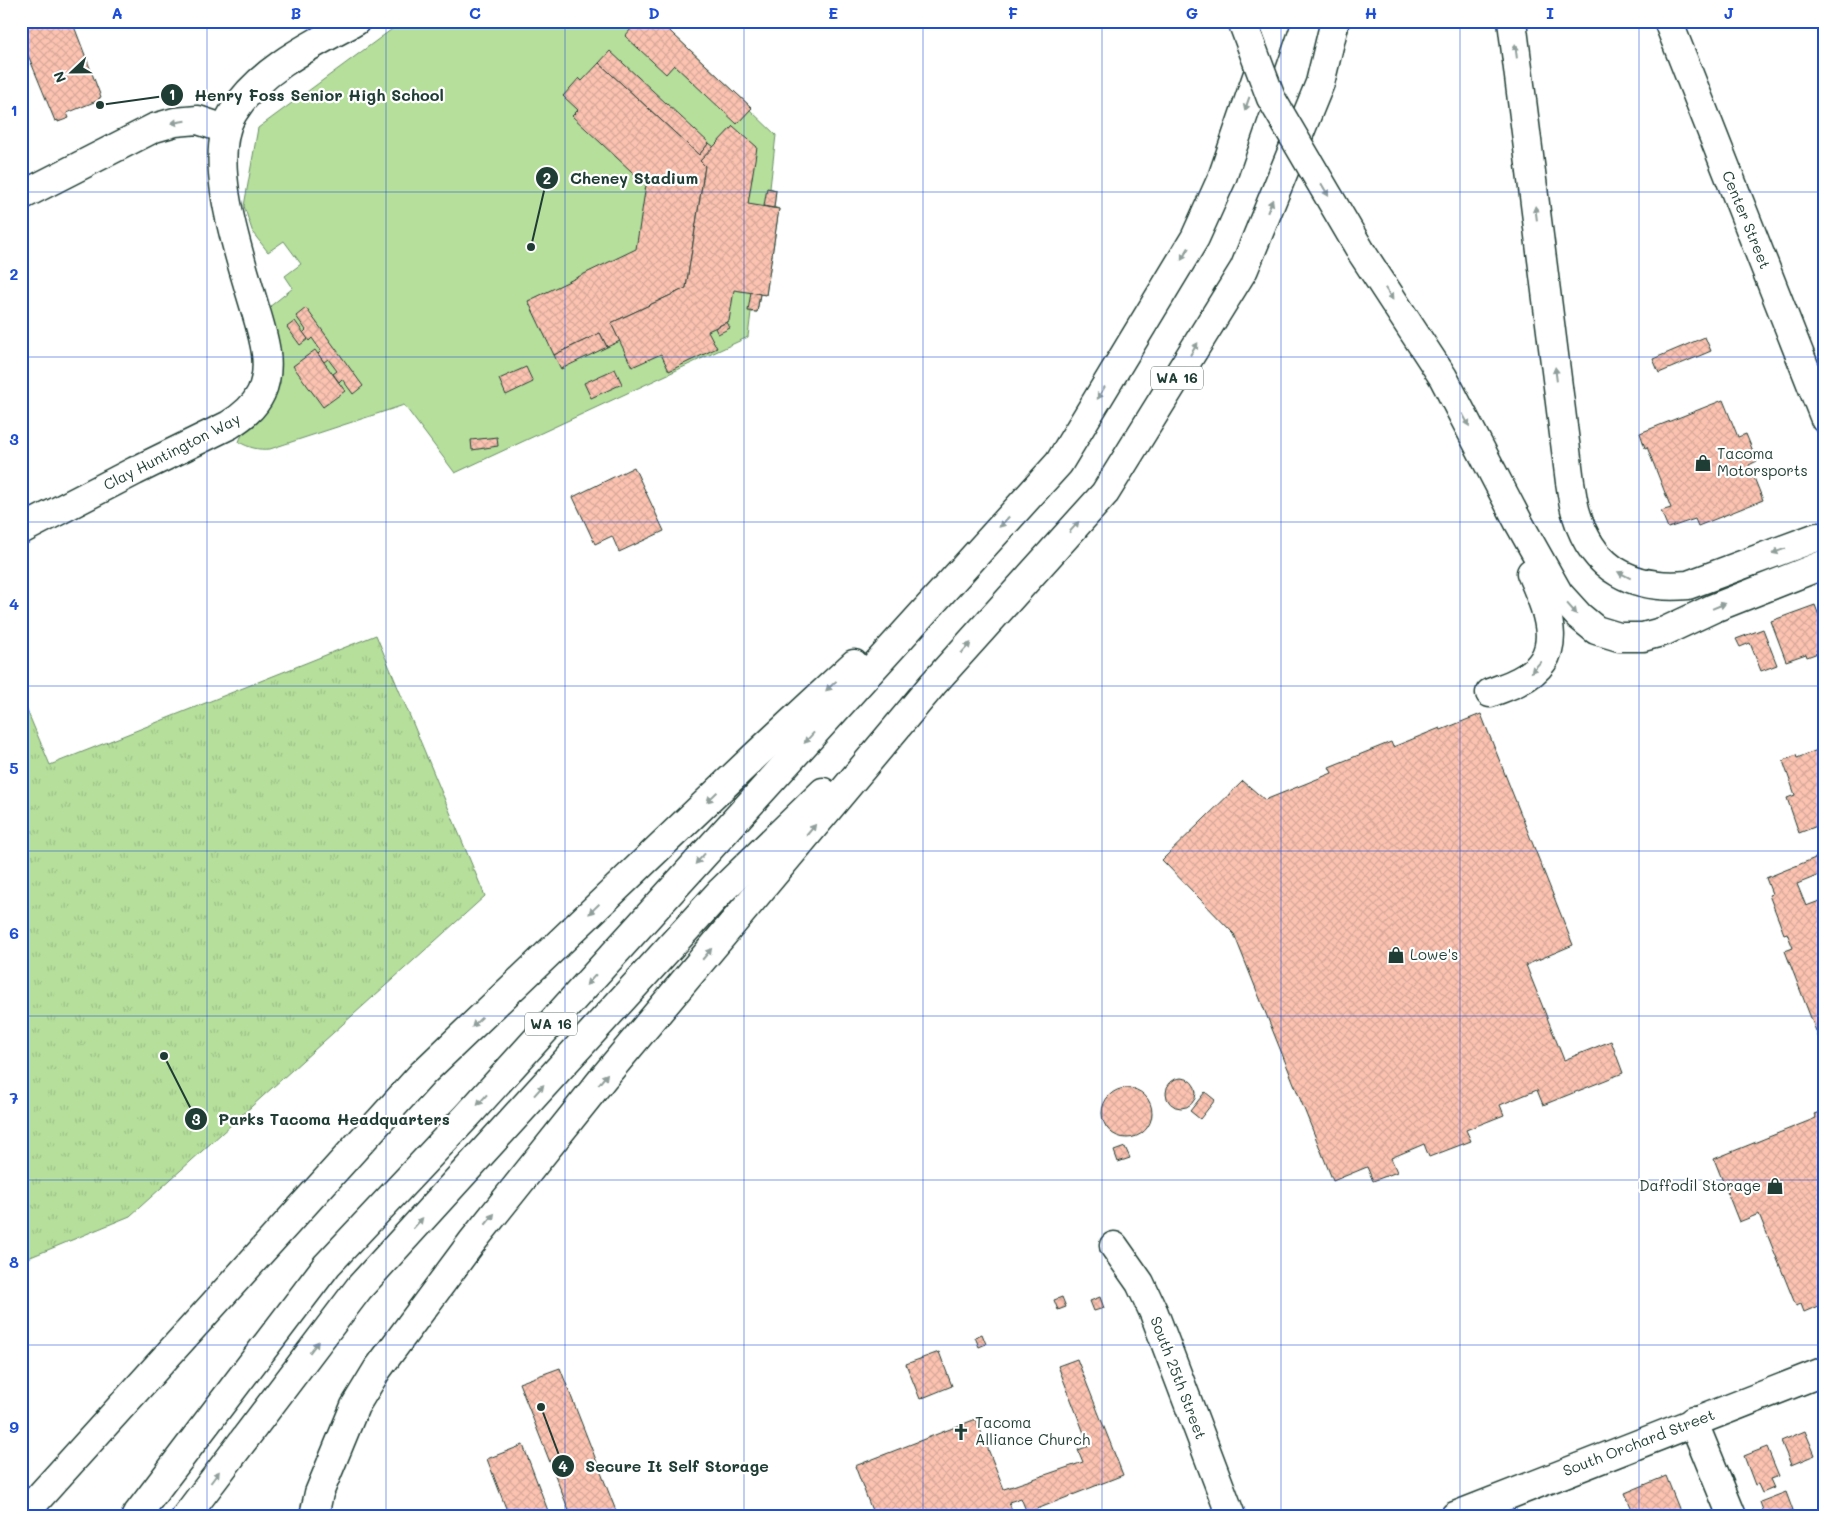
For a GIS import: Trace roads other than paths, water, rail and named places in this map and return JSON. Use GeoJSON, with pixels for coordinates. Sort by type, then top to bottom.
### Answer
{"type":"FeatureCollection","features":[{"type":"Feature","properties":{"kind":"main road"},"geometry":{"type":"LineString","coordinates":[[21,196],[154,128],[175,122],[198,120],[225,129],[238,106],[259,84],[293,57],[356,21]]}},
{"type":"Feature","properties":{"kind":"main road"},"geometry":{"type":"LineString","coordinates":[[1242,21],[1272,98],[1362,254],[1443,377],[1519,523],[1559,594],[1572,609],[1596,630],[1619,637],[1643,637],[1665,631],[1714,608],[1825,564]]}},
{"type":"Feature","properties":{"kind":"main road","name":"WA 16"},"geometry":{"type":"LineString","coordinates":[[136,1516],[327,1265],[468,1115],[1059,463],[1195,238],[1222,178],[1276,21]]}},
{"type":"Feature","properties":{"kind":"main road","name":"WA 16"},"geometry":{"type":"LineString","coordinates":[[186,1516],[359,1288],[721,891],[933,684],[1105,493],[1244,269],[1320,83],[1335,21]]}},
{"type":"Feature","properties":{"kind":"main road"},"geometry":{"type":"LineString","coordinates":[[1512,21],[1570,482],[1577,517],[1588,542],[1601,560],[1620,574],[1641,583],[1667,587],[1688,585],[1817,537],[1825,538]]}},
{"type":"Feature","properties":{"kind":"main road","name":"Center Street"},"geometry":{"type":"LineString","coordinates":[[1668,21],[1825,419]]}},
{"type":"Feature","properties":{"kind":"main road","name":"Clay Huntington Way"},"geometry":{"type":"LineString","coordinates":[[21,530],[229,425],[243,416],[254,405],[261,393],[267,366],[266,349],[238,252],[223,180],[222,145],[225,129]]}},
{"type":"Feature","properties":{"kind":"main road"},"geometry":{"type":"LineString","coordinates":[[1490,693],[1519,681],[1532,673],[1548,650],[1551,635],[1549,618],[1528,564],[1519,523]]}},
{"type":"Feature","properties":{"kind":"main road"},"geometry":{"type":"LineString","coordinates":[[22,1516],[422,1073],[756,754],[982,546]]}},
{"type":"Feature","properties":{"kind":"main road"},"geometry":{"type":"LineString","coordinates":[[298,1516],[315,1458],[346,1400],[365,1372],[604,1077],[933,684]]}},
{"type":"Feature","properties":{"kind":"main road"},"geometry":{"type":"LineString","coordinates":[[314,1516],[322,1485],[354,1406],[377,1370],[472,1242]]}},
{"type":"Feature","properties":{"kind":"main road","name":"South 25th Street"},"geometry":{"type":"LineString","coordinates":[[1114,1246],[1140,1283],[1154,1312],[1231,1516]]}},
{"type":"Feature","properties":{"kind":"main road","name":"South Orchard Street"},"geometry":{"type":"LineString","coordinates":[[1455,1516],[1825,1371]]}},
{"type":"Feature","properties":{"kind":"main road"},"geometry":{"type":"LineString","coordinates":[[1694,1421],[1732,1516]]}},
{"type":"Feature","properties":{"kind":"place","name":"Henry Foss Senior High School"},"geometry":{"type":"Point","coordinates":[100,105]}},
{"type":"Feature","properties":{"kind":"place","name":"Cheney Stadium"},"geometry":{"type":"Point","coordinates":[531,247]}},
{"type":"Feature","properties":{"kind":"place","name":"Tacoma Motorsports"},"geometry":{"type":"Point","coordinates":[1703,463]}},
{"type":"Feature","properties":{"kind":"place","name":"Lowe's"},"geometry":{"type":"Point","coordinates":[1396,955]}},
{"type":"Feature","properties":{"kind":"place","name":"Parks Tacoma Headquarters"},"geometry":{"type":"Point","coordinates":[164,1056]}},
{"type":"Feature","properties":{"kind":"place","name":"Daffodil Storage"},"geometry":{"type":"Point","coordinates":[1775,1186]}},
{"type":"Feature","properties":{"kind":"place","name":"Secure It Self Storage"},"geometry":{"type":"Point","coordinates":[541,1407]}},
{"type":"Feature","properties":{"kind":"place","name":"Tacoma Alliance Church"},"geometry":{"type":"Point","coordinates":[961,1432]}}]}
